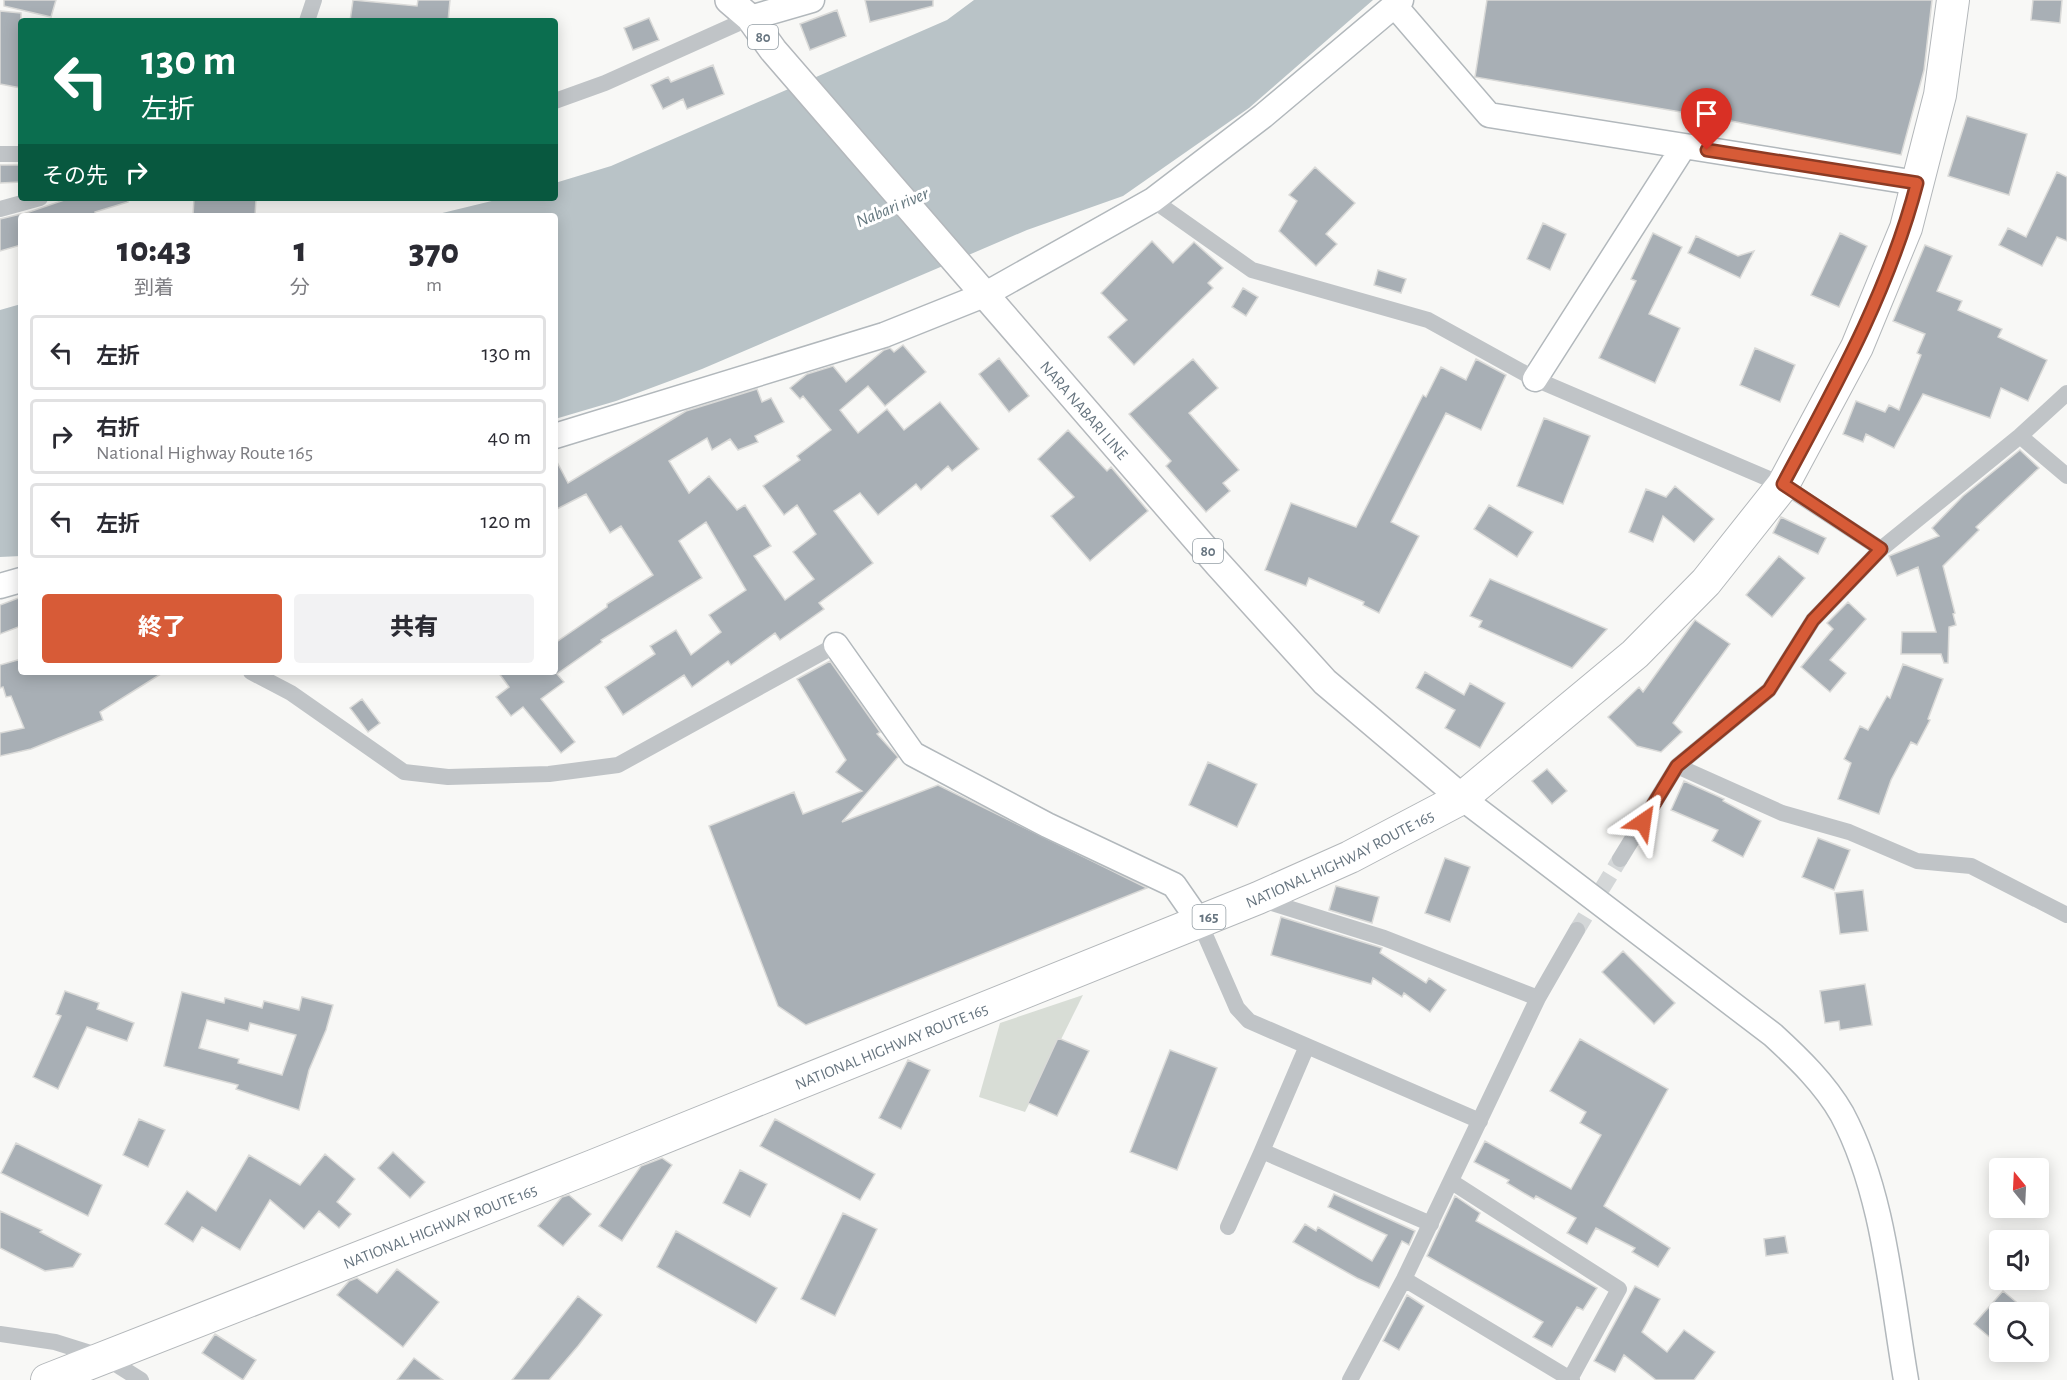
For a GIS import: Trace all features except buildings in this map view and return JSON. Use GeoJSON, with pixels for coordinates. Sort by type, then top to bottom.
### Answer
{"type":"FeatureCollection","features":[{"type":"Feature","properties":{"kind":"highway","name":"NATIONAL HIGHWAY ROUTE 165"},"geometry":{"type":"LineString","coordinates":[[47,1380],[604,1162],[1258,898],[1350,858],[1462,798],[1635,654],[1706,582],[1783,484],[1857,347],[1906,228],[1940,94],[1953,0]]}},
{"type":"Feature","properties":{"kind":"main road","name":"NARA NABARI LINE"},"geometry":{"type":"LineString","coordinates":[[729,0],[750,18],[795,76],[979,289],[1325,682],[1462,798]]}},
{"type":"Feature","properties":{"kind":"street"},"geometry":{"type":"LineString","coordinates":[[308,18],[314,0]]}},
{"type":"Feature","properties":{"kind":"street"},"geometry":{"type":"LineString","coordinates":[[558,100],[605,83],[750,18],[812,0]]}},
{"type":"Feature","properties":{"kind":"street"},"geometry":{"type":"LineString","coordinates":[[558,435],[884,335],[1153,200],[1263,116],[1398,3],[1489,115],[1917,183]]}},
{"type":"Feature","properties":{"kind":"street"},"geometry":{"type":"LineString","coordinates":[[1535,379],[1684,146]]}},
{"type":"Feature","properties":{"kind":"street"},"geometry":{"type":"LineString","coordinates":[[0,154],[18,154]]}},
{"type":"Feature","properties":{"kind":"street"},"geometry":{"type":"LineString","coordinates":[[1153,200],[1252,270],[1428,320],[1535,379],[1783,484],[1881,549]]}},
{"type":"Feature","properties":{"kind":"street"},"geometry":{"type":"LineString","coordinates":[[0,209],[29,201]]}},
{"type":"Feature","properties":{"kind":"street"},"geometry":{"type":"LineString","coordinates":[[1620,859],[1677,766],[1769,690],[1813,620],[1881,549],[2020,436],[2067,393]]}},
{"type":"Feature","properties":{"kind":"street"},"geometry":{"type":"LineString","coordinates":[[2020,436],[2067,476]]}},
{"type":"Feature","properties":{"kind":"street"},"geometry":{"type":"LineString","coordinates":[[0,586],[18,581]]}},
{"type":"Feature","properties":{"kind":"street"},"geometry":{"type":"LineString","coordinates":[[257,675],[291,693],[348,736],[404,772],[448,777],[549,774],[618,765],[836,645],[913,754],[1047,825],[1174,885],[1199,921],[1242,1015],[1250,1021],[1480,1121]]}},
{"type":"Feature","properties":{"kind":"street"},"geometry":{"type":"LineString","coordinates":[[1677,766],[1782,813],[1849,832],[1917,861],[1971,866],[2067,915]]}},
{"type":"Feature","properties":{"kind":"street"},"geometry":{"type":"LineString","coordinates":[[1462,798],[1713,992],[1773,1035],[1798,1058],[1820,1084],[1841,1112],[1867,1173],[1875,1204],[1906,1380]]}},
{"type":"Feature","properties":{"kind":"street"},"geometry":{"type":"LineString","coordinates":[[1258,898],[1384,938],[1538,998]]}},
{"type":"Feature","properties":{"kind":"street"},"geometry":{"type":"LineString","coordinates":[[1350,1380],[1452,1182],[1538,998],[1577,930]]}},
{"type":"Feature","properties":{"kind":"street"},"geometry":{"type":"LineString","coordinates":[[1228,1227],[1307,1046]]}},
{"type":"Feature","properties":{"kind":"street"},"geometry":{"type":"LineString","coordinates":[[1262,1151],[1431,1224]]}},
{"type":"Feature","properties":{"kind":"street"},"geometry":{"type":"LineString","coordinates":[[1404,1279],[1571,1379],[1619,1289],[1452,1182]]}},
{"type":"Feature","properties":{"kind":"street"},"geometry":{"type":"LineString","coordinates":[[0,1334],[55,1342],[105,1358],[141,1380]]}},
{"type":"Feature","properties":{"kind":"shaded area"},"geometry":{"type":"Polygon","coordinates":[[[1083,995],[1025,1112],[979,1097],[1000,1023],[1083,995]]]}},
{"type":"Feature","properties":{"kind":"water","name":"Nabari river"},"geometry":{"type":"Polygon","coordinates":[[[974,0],[1373,0],[1249,108],[1123,196],[1027,230],[702,369],[616,401],[558,418],[558,213],[442,213],[492,201],[558,201],[558,182],[611,166],[947,20],[974,0]]]}},
{"type":"Feature","properties":{"kind":"water"},"geometry":{"type":"Polygon","coordinates":[[[18,305],[18,556],[0,557],[0,310],[18,305]]]}},
{"type":"Feature","properties":{"kind":"tunnel"},"geometry":{"type":"LineString","coordinates":[[1577,930],[1620,859]]}},
{"type":"Feature","properties":{"kind":"route"},"geometry":{"type":"LineString","coordinates":[[1643,822],[1677,766],[1769,690],[1813,620],[1881,549],[1783,484],[1857,347],[1906,228],[1917,183],[1707,150]]}}]}
